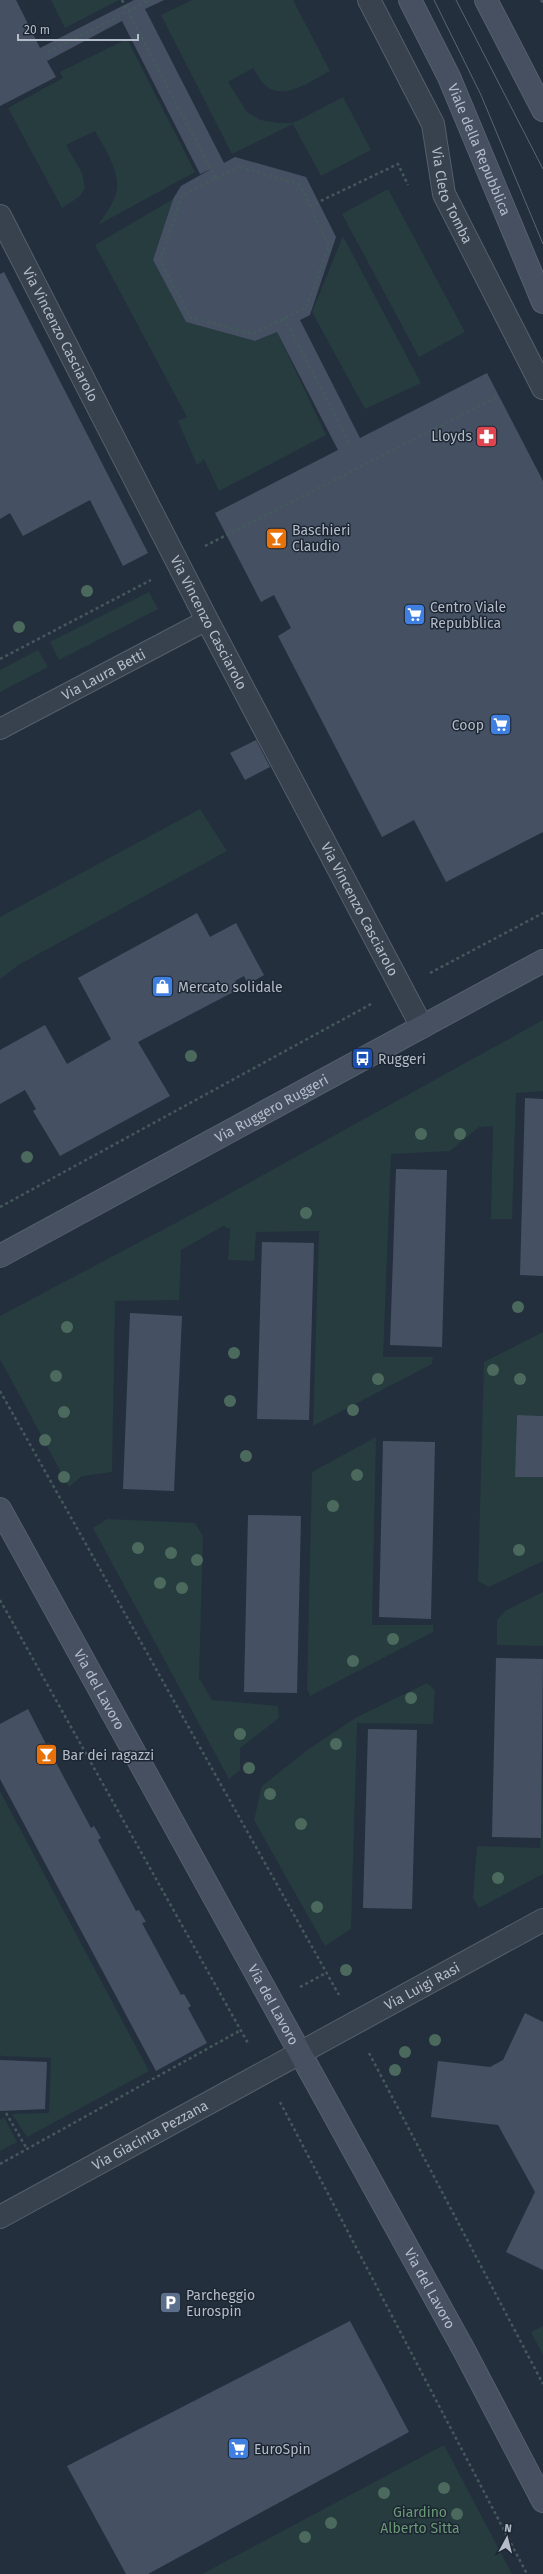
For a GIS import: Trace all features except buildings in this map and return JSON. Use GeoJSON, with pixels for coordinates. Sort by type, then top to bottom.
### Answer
{"type":"FeatureCollection","features":[{"type":"Feature","properties":{"kind":"main road","name":"Viale della Repubblica"},"geometry":{"type":"LineString","coordinates":[[410,0],[449,77],[543,302]]}},
{"type":"Feature","properties":{"kind":"main road"},"geometry":{"type":"LineString","coordinates":[[486,0],[543,110]]}},
{"type":"Feature","properties":{"kind":"main road","name":"Via Ruggero Ruggeri"},"geometry":{"type":"LineString","coordinates":[[0,1256],[543,961]]}},
{"type":"Feature","properties":{"kind":"main road","name":"Via del Lavoro"},"geometry":{"type":"LineString","coordinates":[[0,1509],[466,2352],[543,2501]]}},
{"type":"Feature","properties":{"kind":"street","name":"Via Cleto Tomba"},"geometry":{"type":"LineString","coordinates":[[369,0],[433,124],[444,194],[543,388]]}},
{"type":"Feature","properties":{"kind":"street","name":"Via Vincenzo Casciarolo"},"geometry":{"type":"LineString","coordinates":[[2,224],[178,560],[207,620],[422,1027]]}},
{"type":"Feature","properties":{"kind":"street","name":"Via Luigi Rasi"},"geometry":{"type":"LineString","coordinates":[[300,2053],[543,1920]]}},
{"type":"Feature","properties":{"kind":"street","name":"Via Giacinta Pezzana"},"geometry":{"type":"LineString","coordinates":[[0,2217],[300,2053]]}},
{"type":"Feature","properties":{"kind":"lane","name":"Via Laura Betti"},"geometry":{"type":"LineString","coordinates":[[0,728],[207,620]]}},
{"type":"Feature","properties":{"kind":"path"},"geometry":{"type":"LineString","coordinates":[[122,0],[216,179]]}},
{"type":"Feature","properties":{"kind":"path"},"geometry":{"type":"LineString","coordinates":[[48,52],[150,0]]}},
{"type":"Feature","properties":{"kind":"path"},"geometry":{"type":"LineString","coordinates":[[541,0],[543,4]]}},
{"type":"Feature","properties":{"kind":"path"},"geometry":{"type":"LineString","coordinates":[[310,206],[398,164],[414,198],[444,194]]}},
{"type":"Feature","properties":{"kind":"path"},"geometry":{"type":"LineString","coordinates":[[240,167],[300,185],[329,246],[306,308],[253,334],[190,317],[160,260],[182,195],[216,179],[240,167]]}},
{"type":"Feature","properties":{"kind":"path"},"geometry":{"type":"LineString","coordinates":[[284,318],[350,444]]}},
{"type":"Feature","properties":{"kind":"path"},"geometry":{"type":"LineString","coordinates":[[0,659],[167,571],[178,560],[499,396]]}},
{"type":"Feature","properties":{"kind":"path"},"geometry":{"type":"LineString","coordinates":[[0,1207],[543,913]]}},
{"type":"Feature","properties":{"kind":"path"},"geometry":{"type":"LineString","coordinates":[[0,1391],[354,2024],[543,2384]]}},
{"type":"Feature","properties":{"kind":"path"},"geometry":{"type":"LineString","coordinates":[[0,2164],[241,2030]]}},
{"type":"Feature","properties":{"kind":"path"},"geometry":{"type":"LineString","coordinates":[[6,2113],[27,2149]]}},
{"type":"Feature","properties":{"kind":"green space"},"geometry":{"type":"Polygon","coordinates":[[[51,0],[119,0],[65,28],[51,0]]]}},
{"type":"Feature","properties":{"kind":"green space"},"geometry":{"type":"Polygon","coordinates":[[[192,0],[293,0],[330,71],[298,88],[281,91],[273,90],[266,86],[253,68],[228,82],[247,112],[261,120],[278,123],[293,123],[343,97],[371,150],[321,176],[293,124],[232,154],[161,15],[192,0]]]}},
{"type":"Feature","properties":{"kind":"green space"},"geometry":{"type":"Polygon","coordinates":[[[127,39],[195,172],[98,225],[114,199],[117,189],[117,182],[116,174],[110,159],[95,131],[66,145],[82,173],[85,188],[80,196],[62,208],[8,108],[63,78],[60,72],[127,39]]]}},
{"type":"Feature","properties":{"kind":"green space"},"geometry":{"type":"Polygon","coordinates":[[[388,189],[465,332],[419,357],[342,214],[388,189]]]}},
{"type":"Feature","properties":{"kind":"green space"},"geometry":{"type":"Polygon","coordinates":[[[173,199],[153,260],[186,322],[255,341],[277,332],[326,435],[219,491],[204,459],[197,465],[178,421],[187,417],[95,245],[173,199]]]}},
{"type":"Feature","properties":{"kind":"green space"},"geometry":{"type":"Polygon","coordinates":[[[343,236],[421,383],[365,409],[312,312],[343,236]]]}},
{"type":"Feature","properties":{"kind":"green space"},"geometry":{"type":"Polygon","coordinates":[[[149,592],[158,609],[59,660],[50,642],[149,592]]]}},
{"type":"Feature","properties":{"kind":"green space"},"geometry":{"type":"Polygon","coordinates":[[[38,650],[48,667],[0,692],[0,670],[38,650]]]}},
{"type":"Feature","properties":{"kind":"green space"},"geometry":{"type":"Polygon","coordinates":[[[200,809],[227,851],[20,964],[0,979],[0,917],[200,809]]]}},
{"type":"Feature","properties":{"kind":"green space"},"geometry":{"type":"Polygon","coordinates":[[[543,1020],[543,1091],[516,1093],[512,1219],[491,1219],[493,1126],[479,1127],[450,1151],[391,1154],[383,1357],[433,1357],[432,1364],[313,1426],[319,1231],[256,1232],[254,1261],[228,1260],[230,1229],[223,1226],[181,1250],[179,1300],[115,1301],[112,1472],[82,1476],[69,1487],[0,1359],[0,1316],[200,1210],[543,1020]]]}},
{"type":"Feature","properties":{"kind":"green space"},"geometry":{"type":"Polygon","coordinates":[[[543,1332],[543,1416],[517,1415],[515,1476],[543,1477],[543,1561],[489,1587],[478,1581],[484,1362],[543,1332]]]}},
{"type":"Feature","properties":{"kind":"green space"},"geometry":{"type":"Polygon","coordinates":[[[376,1437],[372,1625],[433,1625],[433,1632],[310,1696],[307,1689],[312,1472],[376,1437]]]}},
{"type":"Feature","properties":{"kind":"green space"},"geometry":{"type":"Polygon","coordinates":[[[107,1519],[195,1523],[203,1536],[199,1678],[212,1700],[278,1706],[279,1718],[240,1748],[240,1770],[229,1779],[93,1528],[107,1519]]]}},
{"type":"Feature","properties":{"kind":"green space"},"geometry":{"type":"Polygon","coordinates":[[[543,1592],[543,1646],[497,1645],[497,1620],[505,1611],[543,1592]]]}},
{"type":"Feature","properties":{"kind":"green space"},"geometry":{"type":"Polygon","coordinates":[[[427,1683],[435,1690],[433,1724],[357,1723],[351,1929],[325,1946],[254,1820],[262,1786],[306,1751],[357,1717],[427,1683]]]}},
{"type":"Feature","properties":{"kind":"green space"},"geometry":{"type":"Polygon","coordinates":[[[543,1773],[543,1874],[479,1908],[473,1898],[477,1846],[540,1848],[543,1773]]]}},
{"type":"Feature","properties":{"kind":"green space"},"geometry":{"type":"Polygon","coordinates":[[[0,1791],[149,2071],[27,2137],[12,2114],[49,2113],[51,2058],[1,2056],[0,2054],[0,1791]]]}},
{"type":"Feature","properties":{"kind":"green space"},"geometry":{"type":"Polygon","coordinates":[[[4,2117],[17,2142],[0,2151],[0,2120],[4,2117]]]}},
{"type":"Feature","properties":{"kind":"green space"},"geometry":{"type":"Polygon","coordinates":[[[543,2326],[543,2355],[531,2332],[543,2326]]]}},
{"type":"Feature","properties":{"kind":"green space","name":"Giardino Alberto Sitta"},"geometry":{"type":"Polygon","coordinates":[[[444,2445],[512,2574],[202,2574],[444,2445]]]}},
{"type":"Feature","properties":{"kind":"tram line"},"geometry":{"type":"LineString","coordinates":[[434,0],[481,95],[543,244]]}},
{"type":"Feature","properties":{"kind":"tram line"},"geometry":{"type":"LineString","coordinates":[[456,0],[543,169]]}},
{"type":"Feature","properties":{"kind":"place","name":"Lloyds"},"geometry":{"type":"Point","coordinates":[487,436]}},
{"type":"Feature","properties":{"kind":"place","name":"Baschieri Claudio"},"geometry":{"type":"Point","coordinates":[277,538]}},
{"type":"Feature","properties":{"kind":"place","name":"Centro Viale Repubblica"},"geometry":{"type":"Point","coordinates":[414,615]}},
{"type":"Feature","properties":{"kind":"place","name":"Coop"},"geometry":{"type":"Point","coordinates":[500,725]}},
{"type":"Feature","properties":{"kind":"place","name":"Mercato solidale"},"geometry":{"type":"Point","coordinates":[162,987]}},
{"type":"Feature","properties":{"kind":"place","name":"Ruggeri"},"geometry":{"type":"Point","coordinates":[362,1059]}},
{"type":"Feature","properties":{"kind":"place","name":"Bar dei ragazzi"},"geometry":{"type":"Point","coordinates":[47,1755]}},
{"type":"Feature","properties":{"kind":"place","name":"Parcheggio Eurospin"},"geometry":{"type":"Point","coordinates":[171,2303]}},
{"type":"Feature","properties":{"kind":"place","name":"EuroSpin"},"geometry":{"type":"Point","coordinates":[239,2449]}}]}
